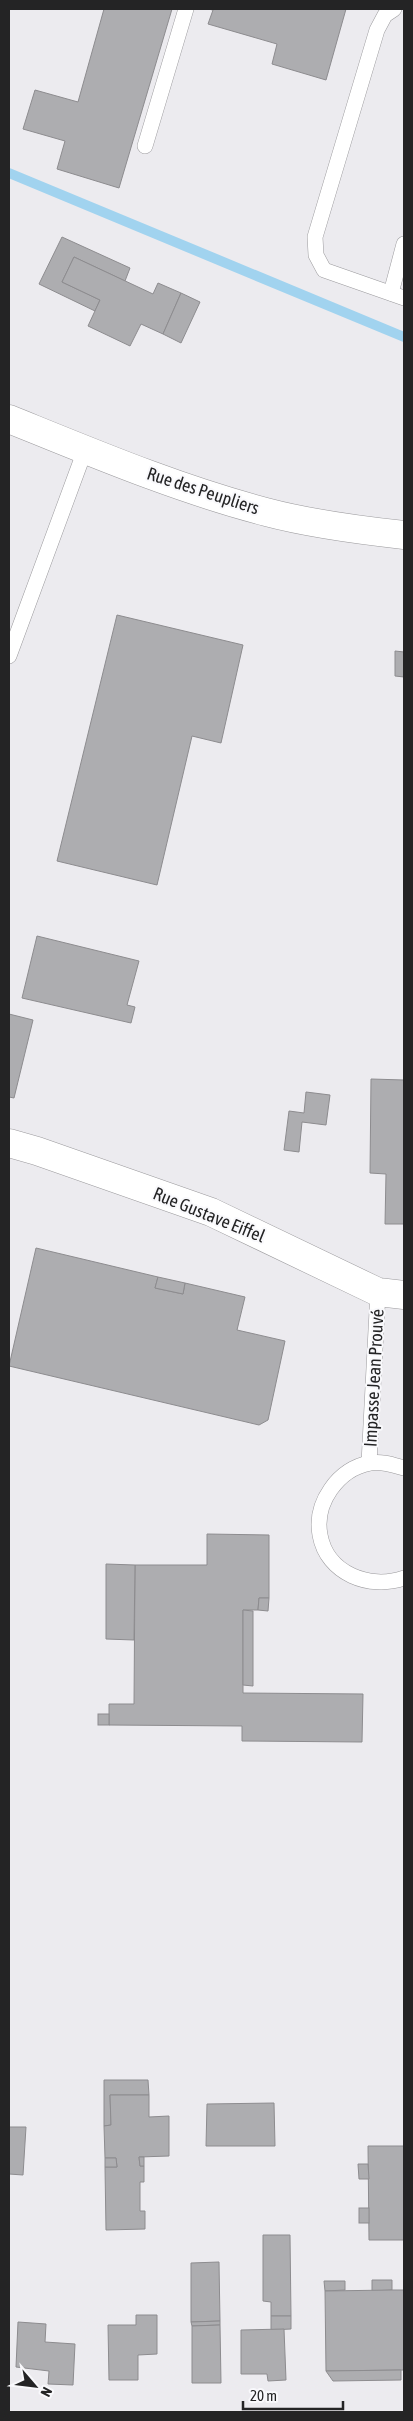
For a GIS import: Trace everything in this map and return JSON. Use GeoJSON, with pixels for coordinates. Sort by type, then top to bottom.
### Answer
{"type":"FeatureCollection","features":[{"type":"Feature","properties":{"kind":"street","name":"Rue des Peupliers"},"geometry":{"type":"LineString","coordinates":[[9,419],[184,487],[266,513],[358,530],[404,535]]}},
{"type":"Feature","properties":{"kind":"street","name":"Rue Gustave Eiffel"},"geometry":{"type":"LineString","coordinates":[[9,1143],[211,1212],[391,1294]]}},
{"type":"Feature","properties":{"kind":"lane"},"geometry":{"type":"LineString","coordinates":[[145,146],[186,9]]}},
{"type":"Feature","properties":{"kind":"lane"},"geometry":{"type":"LineString","coordinates":[[394,9],[385,15],[378,30],[315,237],[316,255],[324,270],[397,296],[404,244]]}},
{"type":"Feature","properties":{"kind":"lane"},"geometry":{"type":"LineString","coordinates":[[9,656],[85,450]]}},
{"type":"Feature","properties":{"kind":"lane","name":"Impasse Jean Prouvé"},"geometry":{"type":"LineString","coordinates":[[369,1463],[391,1294]]}},
{"type":"Feature","properties":{"kind":"lane","name":"Impasse Jean Prouvé"},"geometry":{"type":"LineString","coordinates":[[404,1468],[384,1462],[369,1463],[350,1470],[330,1489],[321,1508],[320,1535],[328,1554],[343,1571],[361,1581],[390,1583],[404,1578]]}},
{"type":"Feature","properties":{"kind":"building"},"geometry":{"type":"Polygon","coordinates":[[[104,9],[172,9],[119,188],[57,169],[65,141],[23,129],[35,90],[78,102],[104,9]]]}},
{"type":"Feature","properties":{"kind":"building"},"geometry":{"type":"Polygon","coordinates":[[[208,9],[346,9],[326,80],[272,64],[277,44],[208,24],[213,10],[208,9]]]}},
{"type":"Feature","properties":{"kind":"building"},"geometry":{"type":"Polygon","coordinates":[[[62,237],[130,268],[125,281],[74,257],[62,282],[100,300],[95,311],[39,284],[62,237]]]}},
{"type":"Feature","properties":{"kind":"building"},"geometry":{"type":"Polygon","coordinates":[[[74,257],[153,294],[158,283],[181,293],[163,334],[141,324],[130,346],[88,326],[100,300],[62,282],[74,257]]]}},
{"type":"Feature","properties":{"kind":"building"},"geometry":{"type":"Polygon","coordinates":[[[181,293],[200,302],[181,343],[163,334],[181,293]]]}},
{"type":"Feature","properties":{"kind":"building"},"geometry":{"type":"Polygon","coordinates":[[[117,615],[243,645],[221,743],[192,736],[157,885],[57,861],[117,615]]]}},
{"type":"Feature","properties":{"kind":"building"},"geometry":{"type":"Polygon","coordinates":[[[395,651],[404,652],[404,677],[395,676],[395,651]]]}},
{"type":"Feature","properties":{"kind":"building"},"geometry":{"type":"Polygon","coordinates":[[[37,936],[139,961],[127,1005],[135,1007],[131,1023],[22,998],[37,936]]]}},
{"type":"Feature","properties":{"kind":"building"},"geometry":{"type":"Polygon","coordinates":[[[9,1014],[33,1020],[14,1098],[9,1097],[9,1014]]]}},
{"type":"Feature","properties":{"kind":"building"},"geometry":{"type":"Polygon","coordinates":[[[371,1079],[404,1080],[404,1224],[385,1224],[386,1174],[370,1173],[371,1079]]]}},
{"type":"Feature","properties":{"kind":"building"},"geometry":{"type":"Polygon","coordinates":[[[306,1092],[330,1095],[326,1125],[302,1122],[299,1152],[284,1150],[289,1111],[304,1113],[306,1092]]]}},
{"type":"Feature","properties":{"kind":"building"},"geometry":{"type":"Polygon","coordinates":[[[36,1248],[158,1277],[155,1288],[183,1294],[185,1283],[245,1297],[237,1330],[285,1341],[268,1420],[259,1425],[9,1366],[36,1248]]]}},
{"type":"Feature","properties":{"kind":"building"},"geometry":{"type":"Polygon","coordinates":[[[158,1277],[185,1283],[183,1294],[155,1288],[158,1277]]]}},
{"type":"Feature","properties":{"kind":"building"},"geometry":{"type":"Polygon","coordinates":[[[207,1534],[269,1535],[269,1598],[259,1598],[258,1610],[243,1610],[243,1693],[363,1694],[362,1742],[242,1741],[242,1726],[109,1725],[109,1704],[134,1704],[135,1565],[207,1565],[207,1534]]]}},
{"type":"Feature","properties":{"kind":"building"},"geometry":{"type":"Polygon","coordinates":[[[106,1564],[135,1565],[134,1640],[106,1639],[106,1564]]]}},
{"type":"Feature","properties":{"kind":"building"},"geometry":{"type":"Polygon","coordinates":[[[259,1598],[269,1598],[268,1611],[258,1610],[259,1598]]]}},
{"type":"Feature","properties":{"kind":"building"},"geometry":{"type":"Polygon","coordinates":[[[243,1610],[253,1611],[253,1686],[243,1685],[243,1610]]]}},
{"type":"Feature","properties":{"kind":"building"},"geometry":{"type":"Polygon","coordinates":[[[98,1714],[109,1714],[109,1725],[98,1725],[98,1714]]]}},
{"type":"Feature","properties":{"kind":"building"},"geometry":{"type":"Polygon","coordinates":[[[104,2080],[148,2080],[149,2095],[110,2095],[111,2125],[104,2126],[104,2080]]]}},
{"type":"Feature","properties":{"kind":"building"},"geometry":{"type":"Polygon","coordinates":[[[110,2095],[149,2095],[149,2117],[169,2116],[169,2156],[139,2157],[140,2166],[144,2166],[144,2182],[140,2182],[140,2211],[145,2211],[145,2229],[106,2230],[105,2167],[117,2167],[116,2158],[105,2158],[104,2126],[111,2125],[110,2095]]]}},
{"type":"Feature","properties":{"kind":"building"},"geometry":{"type":"Polygon","coordinates":[[[274,2103],[275,2146],[206,2146],[207,2104],[274,2103]]]}},
{"type":"Feature","properties":{"kind":"building"},"geometry":{"type":"Polygon","coordinates":[[[9,2127],[26,2127],[23,2175],[9,2174],[9,2127]]]}},
{"type":"Feature","properties":{"kind":"building"},"geometry":{"type":"Polygon","coordinates":[[[368,2146],[404,2146],[404,2240],[369,2240],[368,2146]]]}},
{"type":"Feature","properties":{"kind":"building"},"geometry":{"type":"Polygon","coordinates":[[[139,2157],[144,2157],[144,2166],[140,2166],[139,2157]]]}},
{"type":"Feature","properties":{"kind":"building"},"geometry":{"type":"Polygon","coordinates":[[[105,2158],[116,2158],[117,2167],[105,2167],[105,2158]]]}},
{"type":"Feature","properties":{"kind":"building"},"geometry":{"type":"Polygon","coordinates":[[[358,2164],[368,2164],[369,2179],[359,2179],[358,2164]]]}},
{"type":"Feature","properties":{"kind":"building"},"geometry":{"type":"Polygon","coordinates":[[[359,2208],[369,2208],[369,2223],[359,2223],[359,2208]]]}},
{"type":"Feature","properties":{"kind":"building"},"geometry":{"type":"Polygon","coordinates":[[[263,2235],[290,2235],[291,2316],[271,2316],[271,2302],[263,2301],[263,2235]]]}},
{"type":"Feature","properties":{"kind":"building"},"geometry":{"type":"Polygon","coordinates":[[[219,2262],[220,2321],[191,2322],[191,2263],[219,2262]]]}},
{"type":"Feature","properties":{"kind":"building"},"geometry":{"type":"Polygon","coordinates":[[[372,2280],[392,2280],[392,2290],[372,2291],[372,2280]]]}},
{"type":"Feature","properties":{"kind":"building"},"geometry":{"type":"Polygon","coordinates":[[[324,2281],[345,2281],[345,2290],[325,2291],[324,2281]]]}},
{"type":"Feature","properties":{"kind":"building"},"geometry":{"type":"Polygon","coordinates":[[[404,2290],[404,2370],[326,2371],[325,2291],[404,2290]]]}},
{"type":"Feature","properties":{"kind":"building"},"geometry":{"type":"Polygon","coordinates":[[[136,2315],[157,2315],[157,2354],[138,2355],[138,2380],[109,2380],[108,2325],[136,2325],[136,2315]]]}},
{"type":"Feature","properties":{"kind":"building"},"geometry":{"type":"Polygon","coordinates":[[[271,2316],[291,2316],[291,2329],[271,2330],[271,2316]]]}},
{"type":"Feature","properties":{"kind":"building"},"geometry":{"type":"Polygon","coordinates":[[[220,2321],[220,2325],[192,2326],[191,2322],[220,2321]]]}},
{"type":"Feature","properties":{"kind":"building"},"geometry":{"type":"Polygon","coordinates":[[[18,2322],[46,2324],[45,2342],[75,2344],[73,2385],[48,2384],[49,2371],[16,2367],[18,2322]]]}},
{"type":"Feature","properties":{"kind":"building"},"geometry":{"type":"Polygon","coordinates":[[[220,2325],[221,2383],[192,2383],[192,2326],[220,2325]]]}},
{"type":"Feature","properties":{"kind":"building"},"geometry":{"type":"Polygon","coordinates":[[[284,2329],[286,2380],[268,2381],[267,2374],[241,2374],[241,2330],[284,2329]]]}},
{"type":"Feature","properties":{"kind":"building"},"geometry":{"type":"Polygon","coordinates":[[[401,2370],[401,2380],[333,2381],[326,2371],[401,2370]]]}},
{"type":"Feature","properties":{"kind":"waterway"},"geometry":{"type":"LineString","coordinates":[[9,173],[404,337]]}}]}
